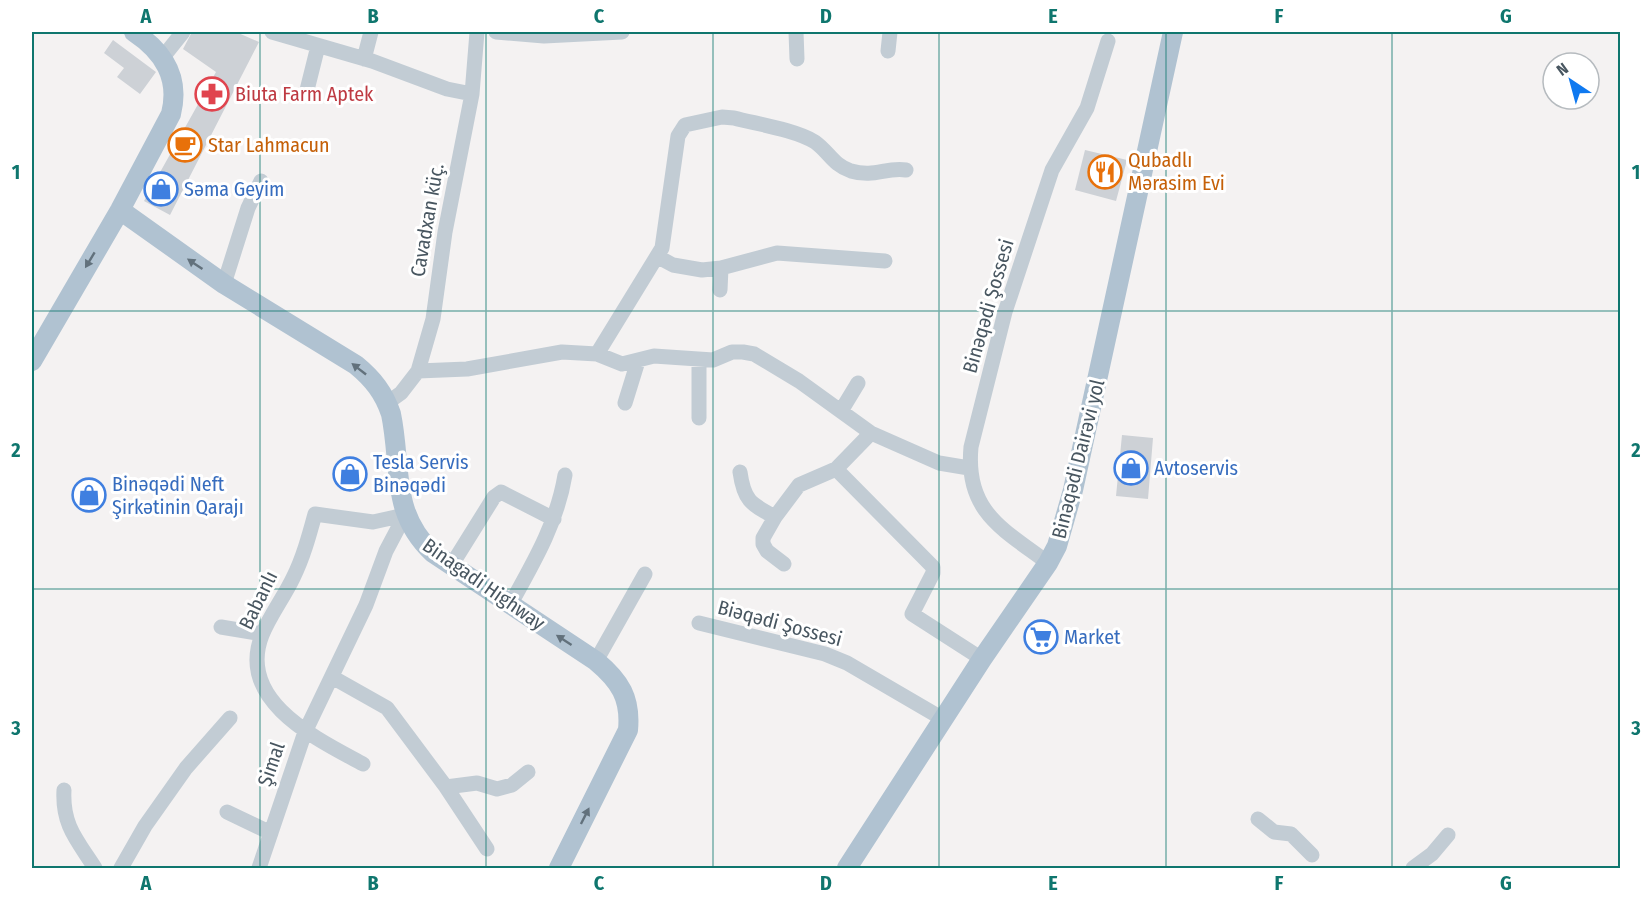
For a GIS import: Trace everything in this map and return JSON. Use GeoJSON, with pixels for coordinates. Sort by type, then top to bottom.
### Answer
{"type":"FeatureCollection","features":[{"type":"Feature","properties":{"kind":"main road"},"geometry":{"type":"LineString","coordinates":[[32,361],[120,210],[171,114],[175,98],[174,81],[163,57],[134,32]]}},
{"type":"Feature","properties":{"kind":"main road","name":"Binəqədi Dairəvi yol"},"geometry":{"type":"LineString","coordinates":[[847,868],[1057,546],[1073,490],[1173,32]]}},
{"type":"Feature","properties":{"kind":"main road","name":"Binagadi Highway"},"geometry":{"type":"LineString","coordinates":[[120,210],[224,284],[356,365],[372,379],[387,403],[394,429],[399,490],[405,515],[423,543],[451,566],[596,661],[616,681],[626,697],[630,711],[628,730],[559,868]]}},
{"type":"Feature","properties":{"kind":"street"},"geometry":{"type":"LineString","coordinates":[[163,57],[183,32]]}},
{"type":"Feature","properties":{"kind":"street"},"geometry":{"type":"LineString","coordinates":[[272,32],[364,59],[447,89],[472,94]]}},
{"type":"Feature","properties":{"kind":"street"},"geometry":{"type":"LineString","coordinates":[[364,59],[371,32]]}},
{"type":"Feature","properties":{"kind":"street","name":"Cavadxan küç."},"geometry":{"type":"LineString","coordinates":[[387,403],[401,393],[418,371],[433,319],[445,232],[472,94],[477,32]]}},
{"type":"Feature","properties":{"kind":"street"},"geometry":{"type":"LineString","coordinates":[[496,32],[544,36],[622,32]]}},
{"type":"Feature","properties":{"kind":"street"},"geometry":{"type":"LineString","coordinates":[[796,32],[797,59]]}},
{"type":"Feature","properties":{"kind":"street"},"geometry":{"type":"LineString","coordinates":[[888,51],[890,32]]}},
{"type":"Feature","properties":{"kind":"street","name":"Binəqədi Şossesi"},"geometry":{"type":"LineString","coordinates":[[1048,563],[986,514],[969,468],[970,447],[1005,312],[1052,170],[1087,108],[1108,41]]}},
{"type":"Feature","properties":{"kind":"street"},"geometry":{"type":"LineString","coordinates":[[307,90],[318,46]]}},
{"type":"Feature","properties":{"kind":"street"},"geometry":{"type":"LineString","coordinates":[[597,354],[662,248],[678,136],[690,122],[734,118],[807,138],[820,147],[837,165],[850,170],[875,175],[897,169],[906,170]]}},
{"type":"Feature","properties":{"kind":"street"},"geometry":{"type":"LineString","coordinates":[[224,284],[248,208],[261,181]]}},
{"type":"Feature","properties":{"kind":"street"},"geometry":{"type":"LineString","coordinates":[[658,257],[688,269],[721,268],[777,253],[885,261]]}},
{"type":"Feature","properties":{"kind":"street"},"geometry":{"type":"LineString","coordinates":[[720,290],[721,268]]}},
{"type":"Feature","properties":{"kind":"street"},"geometry":{"type":"LineString","coordinates":[[418,371],[466,369],[562,352],[597,354],[621,364],[654,356],[699,361],[713,360],[732,352],[753,354],[799,381],[871,433],[939,462],[969,468]]}},
{"type":"Feature","properties":{"kind":"street"},"geometry":{"type":"LineString","coordinates":[[625,403],[638,361]]}},
{"type":"Feature","properties":{"kind":"street"},"geometry":{"type":"LineString","coordinates":[[699,361],[699,418]]}},
{"type":"Feature","properties":{"kind":"street"},"geometry":{"type":"LineString","coordinates":[[841,411],[858,382]]}},
{"type":"Feature","properties":{"kind":"street"},"geometry":{"type":"LineString","coordinates":[[784,564],[767,551],[763,544],[763,538],[775,517],[800,485],[836,469],[871,433]]}},
{"type":"Feature","properties":{"kind":"street"},"geometry":{"type":"LineString","coordinates":[[836,469],[933,567],[933,573],[912,614],[982,658]]}},
{"type":"Feature","properties":{"kind":"street"},"geometry":{"type":"LineString","coordinates":[[740,472],[742,491],[748,500],[775,517]]}},
{"type":"Feature","properties":{"kind":"street"},"geometry":{"type":"LineString","coordinates":[[510,605],[546,542],[566,475]]}},
{"type":"Feature","properties":{"kind":"street"},"geometry":{"type":"LineString","coordinates":[[451,566],[494,497],[501,492],[554,519]]}},
{"type":"Feature","properties":{"kind":"street","name":"Babanlı"},"geometry":{"type":"LineString","coordinates":[[363,764],[305,732],[290,720],[258,675],[256,656],[262,634],[301,561],[315,514],[374,522],[405,515]]}},
{"type":"Feature","properties":{"kind":"street","name":"Şimal"},"geometry":{"type":"LineString","coordinates":[[260,868],[305,732],[366,605],[386,551],[405,515]]}},
{"type":"Feature","properties":{"kind":"street"},"geometry":{"type":"LineString","coordinates":[[596,661],[645,573]]}},
{"type":"Feature","properties":{"kind":"street","name":"Biəqədi Şossesi"},"geometry":{"type":"LineString","coordinates":[[699,623],[825,654],[847,663],[943,719]]}},
{"type":"Feature","properties":{"kind":"street"},"geometry":{"type":"LineString","coordinates":[[221,627],[262,634]]}},
{"type":"Feature","properties":{"kind":"street"},"geometry":{"type":"LineString","coordinates":[[332,677],[387,708],[447,787],[487,849]]}},
{"type":"Feature","properties":{"kind":"street"},"geometry":{"type":"LineString","coordinates":[[121,868],[145,826],[186,768],[230,718]]}},
{"type":"Feature","properties":{"kind":"street"},"geometry":{"type":"LineString","coordinates":[[447,787],[477,783],[497,789],[512,785],[528,772]]}},
{"type":"Feature","properties":{"kind":"street"},"geometry":{"type":"LineString","coordinates":[[64,790],[63,810],[66,822],[95,868]]}},
{"type":"Feature","properties":{"kind":"street"},"geometry":{"type":"LineString","coordinates":[[227,812],[270,833]]}},
{"type":"Feature","properties":{"kind":"street"},"geometry":{"type":"LineString","coordinates":[[1258,819],[1274,832],[1291,834],[1312,855]]}},
{"type":"Feature","properties":{"kind":"street"},"geometry":{"type":"LineString","coordinates":[[1413,868],[1432,854],[1448,835]]}},
{"type":"Feature","properties":{"kind":"building"},"geometry":{"type":"Polygon","coordinates":[[[192,32],[236,32],[259,42],[170,215],[144,201],[216,72],[183,49],[192,32]]]}},
{"type":"Feature","properties":{"kind":"building"},"geometry":{"type":"Polygon","coordinates":[[[113,40],[156,72],[140,94],[117,77],[124,68],[104,53],[113,40]]]}},
{"type":"Feature","properties":{"kind":"building"},"geometry":{"type":"Polygon","coordinates":[[[1085,150],[1127,160],[1116,201],[1075,190],[1085,150]]]}},
{"type":"Feature","properties":{"kind":"building"},"geometry":{"type":"Polygon","coordinates":[[[1122,435],[1153,438],[1148,499],[1116,496],[1122,435]]]}},
{"type":"Feature","properties":{"kind":"place","name":"Biuta Farm Aptek"},"geometry":{"type":"Point","coordinates":[212,94]}},
{"type":"Feature","properties":{"kind":"place","name":"Star Lahmacun"},"geometry":{"type":"Point","coordinates":[185,145]}},
{"type":"Feature","properties":{"kind":"place","name":"Qubadlı Mərasim Evi"},"geometry":{"type":"Point","coordinates":[1105,172]}},
{"type":"Feature","properties":{"kind":"place","name":"Səma Geyim"},"geometry":{"type":"Point","coordinates":[161,189]}},
{"type":"Feature","properties":{"kind":"place","name":"Avtoservis"},"geometry":{"type":"Point","coordinates":[1131,468]}},
{"type":"Feature","properties":{"kind":"place","name":"Tesla Servis Binəqədi"},"geometry":{"type":"Point","coordinates":[350,474]}},
{"type":"Feature","properties":{"kind":"place","name":"Binəqədi Neft Şirkətinin Qarajı"},"geometry":{"type":"Point","coordinates":[89,495]}},
{"type":"Feature","properties":{"kind":"place","name":"Market"},"geometry":{"type":"Point","coordinates":[1041,637]}}]}
